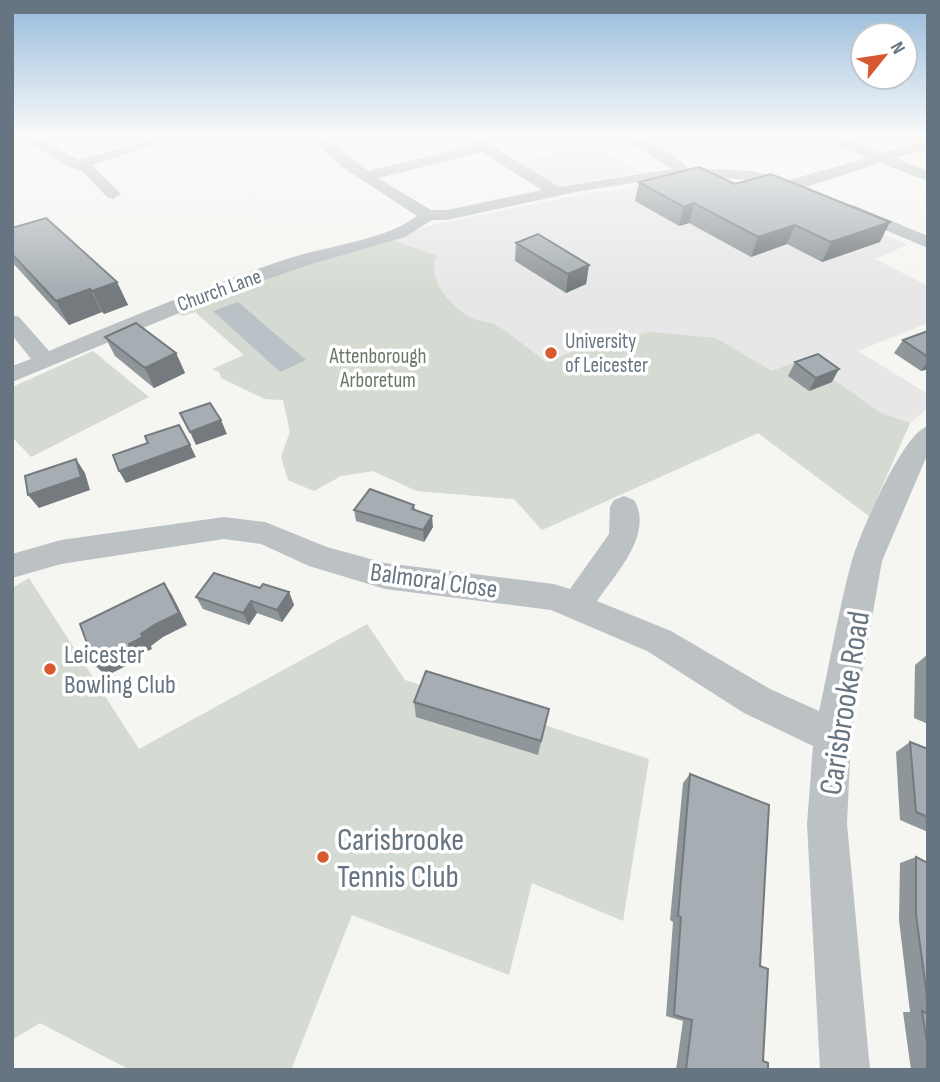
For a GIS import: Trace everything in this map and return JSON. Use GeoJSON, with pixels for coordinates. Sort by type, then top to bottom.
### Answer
{"type":"FeatureCollection","features":[{"type":"Feature","properties":{"kind":"street"},"geometry":{"type":"LineString","coordinates":[[106,187],[113,194]]}},
{"type":"Feature","properties":{"kind":"street"},"geometry":{"type":"LineString","coordinates":[[386,187],[433,215],[588,187]]}},
{"type":"Feature","properties":{"kind":"street"},"geometry":{"type":"LineString","coordinates":[[551,187],[558,192]]}},
{"type":"Feature","properties":{"kind":"street"},"geometry":{"type":"LineString","coordinates":[[797,187],[928,243]]}},
{"type":"Feature","properties":{"kind":"street","name":"Church Lane"},"geometry":{"type":"LineString","coordinates":[[12,375],[193,299],[318,255],[409,229],[433,215]]}},
{"type":"Feature","properties":{"kind":"street"},"geometry":{"type":"LineString","coordinates":[[12,321],[45,361]]}},
{"type":"Feature","properties":{"kind":"street","name":"Carisbrooke Road"},"geometry":{"type":"LineString","coordinates":[[845,1070],[827,824],[832,736],[867,561],[922,453]]}},
{"type":"Feature","properties":{"kind":"street"},"geometry":{"type":"LineString","coordinates":[[576,606],[624,536],[624,507]]}},
{"type":"Feature","properties":{"kind":"street","name":"Balmoral Close"},"geometry":{"type":"LineString","coordinates":[[12,566],[61,552],[224,528],[265,533],[320,558],[385,576],[554,597],[659,641],[757,701],[832,736]]}},
{"type":"Feature","properties":{"kind":"shaded area","name":"University of Leicester"},"geometry":{"type":"Polygon","coordinates":[[[637,187],[773,187],[802,197],[907,245],[875,259],[928,286],[928,323],[858,351],[928,394],[928,408],[910,423],[869,516],[758,433],[542,530],[514,499],[417,491],[373,471],[341,476],[314,491],[288,480],[281,457],[290,432],[283,400],[265,399],[221,378],[219,372],[212,369],[244,355],[195,312],[183,316],[411,231],[589,193],[637,187]]]}},
{"type":"Feature","properties":{"kind":"shaded area"},"geometry":{"type":"Polygon","coordinates":[[[238,302],[306,360],[280,372],[213,311],[238,302]]]}},
{"type":"Feature","properties":{"kind":"green space","name":"Attenborough Arboretum"},"geometry":{"type":"Polygon","coordinates":[[[387,238],[437,256],[434,265],[437,283],[456,307],[471,318],[498,326],[547,363],[585,346],[651,332],[716,338],[772,371],[804,359],[881,413],[910,423],[869,516],[758,433],[542,530],[514,499],[417,491],[373,471],[341,476],[314,491],[288,480],[281,457],[290,432],[283,400],[265,399],[221,378],[219,372],[212,369],[244,355],[195,312],[183,316],[175,311],[323,257],[387,238]]]}},
{"type":"Feature","properties":{"kind":"green space"},"geometry":{"type":"Polygon","coordinates":[[[93,351],[149,397],[31,457],[12,437],[12,387],[93,351]]]}},
{"type":"Feature","properties":{"kind":"green space","name":"Carisbrooke Tennis Club"},"geometry":{"type":"Polygon","coordinates":[[[29,578],[139,749],[367,624],[405,680],[649,759],[623,921],[532,883],[509,975],[352,915],[291,1070],[130,1070],[40,1023],[12,1040],[12,588],[29,578]]]}},
{"type":"Feature","properties":{"kind":"building"},"geometry":{"type":"Polygon","coordinates":[[[649,187],[804,187],[890,222],[831,242],[795,225],[758,237],[694,203],[684,207],[649,187]]]}},
{"type":"Feature","properties":{"kind":"building"},"geometry":{"type":"Polygon","coordinates":[[[46,218],[117,282],[56,301],[12,254],[12,228],[46,218]]]}},
{"type":"Feature","properties":{"kind":"building"},"geometry":{"type":"Polygon","coordinates":[[[538,234],[589,265],[568,274],[516,243],[538,234]]]}},
{"type":"Feature","properties":{"kind":"building"},"geometry":{"type":"Polygon","coordinates":[[[136,323],[176,353],[145,368],[105,337],[136,323]]]}},
{"type":"Feature","properties":{"kind":"building"},"geometry":{"type":"Polygon","coordinates":[[[928,331],[928,357],[903,340],[928,331]]]}},
{"type":"Feature","properties":{"kind":"building"},"geometry":{"type":"Polygon","coordinates":[[[818,354],[839,369],[816,378],[795,362],[818,354]]]}},
{"type":"Feature","properties":{"kind":"building"},"geometry":{"type":"Polygon","coordinates":[[[210,403],[221,420],[190,432],[180,413],[210,403]]]}},
{"type":"Feature","properties":{"kind":"building"},"geometry":{"type":"Polygon","coordinates":[[[179,425],[190,445],[119,471],[113,455],[148,443],[145,436],[179,425]]]}},
{"type":"Feature","properties":{"kind":"building"},"geometry":{"type":"Polygon","coordinates":[[[76,459],[81,477],[28,495],[25,476],[76,459]]]}},
{"type":"Feature","properties":{"kind":"building"},"geometry":{"type":"Polygon","coordinates":[[[370,489],[414,505],[412,509],[432,516],[423,530],[354,510],[370,489]]]}},
{"type":"Feature","properties":{"kind":"building"},"geometry":{"type":"Polygon","coordinates":[[[214,573],[260,588],[263,584],[289,592],[277,610],[251,601],[243,613],[196,597],[214,573]]]}},
{"type":"Feature","properties":{"kind":"building"},"geometry":{"type":"Polygon","coordinates":[[[164,583],[179,613],[141,634],[143,637],[129,644],[130,647],[95,665],[80,624],[164,583]]]}},
{"type":"Feature","properties":{"kind":"building"},"geometry":{"type":"Polygon","coordinates":[[[426,671],[549,709],[541,741],[414,702],[426,671]]]}},
{"type":"Feature","properties":{"kind":"building"},"geometry":{"type":"Polygon","coordinates":[[[910,742],[928,749],[928,817],[916,812],[910,742]]]}},
{"type":"Feature","properties":{"kind":"building"},"geometry":{"type":"Polygon","coordinates":[[[690,774],[769,805],[760,966],[768,969],[763,1061],[768,1063],[768,1070],[686,1070],[692,1020],[674,1015],[681,917],[678,916],[690,774]]]}},
{"type":"Feature","properties":{"kind":"building"},"geometry":{"type":"Polygon","coordinates":[[[916,857],[928,863],[928,1004],[916,915],[916,857]]]}},
{"type":"Feature","properties":{"kind":"building"},"geometry":{"type":"Polygon","coordinates":[[[922,1011],[928,1014],[928,1049],[922,1011]]]}},
{"type":"Feature","properties":{"kind":"place","name":"University of Leicester"},"geometry":{"type":"Point","coordinates":[551,353]}},
{"type":"Feature","properties":{"kind":"place","name":"Leicester Bowling Club"},"geometry":{"type":"Point","coordinates":[50,669]}},
{"type":"Feature","properties":{"kind":"place","name":"Carisbrooke Tennis Club"},"geometry":{"type":"Point","coordinates":[323,857]}}]}
